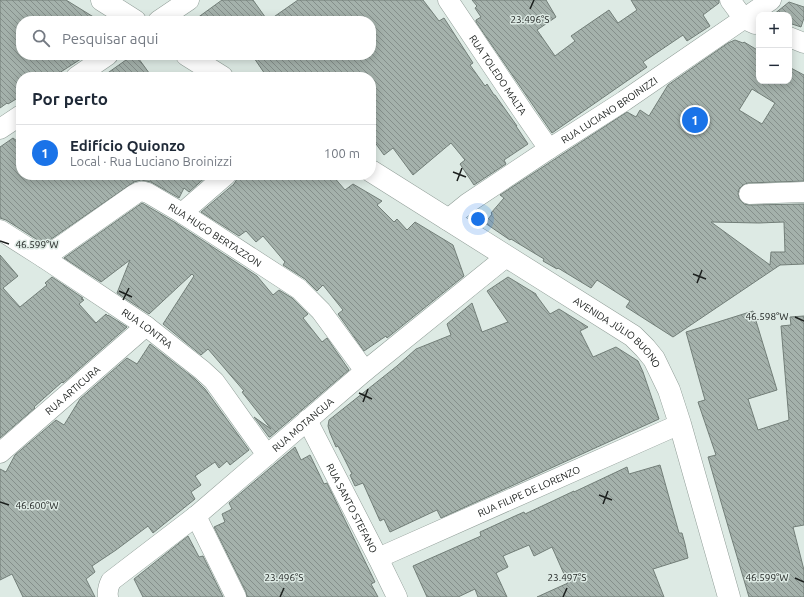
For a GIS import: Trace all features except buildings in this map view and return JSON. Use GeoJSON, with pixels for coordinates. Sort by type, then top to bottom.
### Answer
{"type":"FeatureCollection","features":[{"type":"Feature","properties":{"kind":"main road"},"geometry":{"type":"LineString","coordinates":[[102,0],[127,16]]}},
{"type":"Feature","properties":{"kind":"main road"},"geometry":{"type":"LineString","coordinates":[[196,60],[214,72]]}},
{"type":"Feature","properties":{"kind":"main road","name":"AVENIDA JÚLIO BUONO"},"geometry":{"type":"LineString","coordinates":[[376,174],[633,336],[646,348],[654,359],[669,390],[729,597]]}},
{"type":"Feature","properties":{"kind":"street"},"geometry":{"type":"LineString","coordinates":[[165,16],[189,0]]}},
{"type":"Feature","properties":{"kind":"street","name":"RUA TOLEDO MALTA"},"geometry":{"type":"LineString","coordinates":[[448,0],[549,149]]}},
{"type":"Feature","properties":{"kind":"street"},"geometry":{"type":"LineString","coordinates":[[730,0],[756,13]]}},
{"type":"Feature","properties":{"kind":"street","name":"RUA LUCIANO BROINIZZI"},"geometry":{"type":"LineString","coordinates":[[447,220],[468,203],[549,149],[756,17]]}},
{"type":"Feature","properties":{"kind":"street"},"geometry":{"type":"LineString","coordinates":[[792,38],[804,43]]}},
{"type":"Feature","properties":{"kind":"street"},"geometry":{"type":"LineString","coordinates":[[83,72],[101,60]]}},
{"type":"Feature","properties":{"kind":"street"},"geometry":{"type":"LineString","coordinates":[[0,129],[16,118]]}},
{"type":"Feature","properties":{"kind":"street"},"geometry":{"type":"LineString","coordinates":[[182,213],[220,180]]}},
{"type":"Feature","properties":{"kind":"street","name":"RUA HUGO BERTAZZON"},"geometry":{"type":"LineString","coordinates":[[44,258],[135,194],[140,191],[148,193],[182,213],[299,289],[321,311],[365,371]]}},
{"type":"Feature","properties":{"kind":"street"},"geometry":{"type":"LineString","coordinates":[[748,194],[804,192]]}},
{"type":"Feature","properties":{"kind":"street","name":"RUA LONTRA"},"geometry":{"type":"LineString","coordinates":[[0,230],[146,326],[202,370],[214,381],[267,455]]}},
{"type":"Feature","properties":{"kind":"street","name":"RUA MOTANGUA"},"geometry":{"type":"LineString","coordinates":[[108,597],[107,593],[111,581],[196,516],[365,371],[506,257]]}},
{"type":"Feature","properties":{"kind":"street","name":"RUA ARTICURA"},"geometry":{"type":"LineString","coordinates":[[0,453],[146,326]]}},
{"type":"Feature","properties":{"kind":"street","name":"RUA SANTO STEFANO"},"geometry":{"type":"LineString","coordinates":[[307,420],[378,558],[396,597]]}},
{"type":"Feature","properties":{"kind":"street","name":"RUA FILIPE DE LORENZO"},"geometry":{"type":"LineString","coordinates":[[378,558],[680,424]]}},
{"type":"Feature","properties":{"kind":"street"},"geometry":{"type":"LineString","coordinates":[[196,516],[236,597]]}},
{"type":"Feature","properties":{"kind":"place","name":"Edifício Quionzo"},"geometry":{"type":"Point","coordinates":[695,120]}}]}
